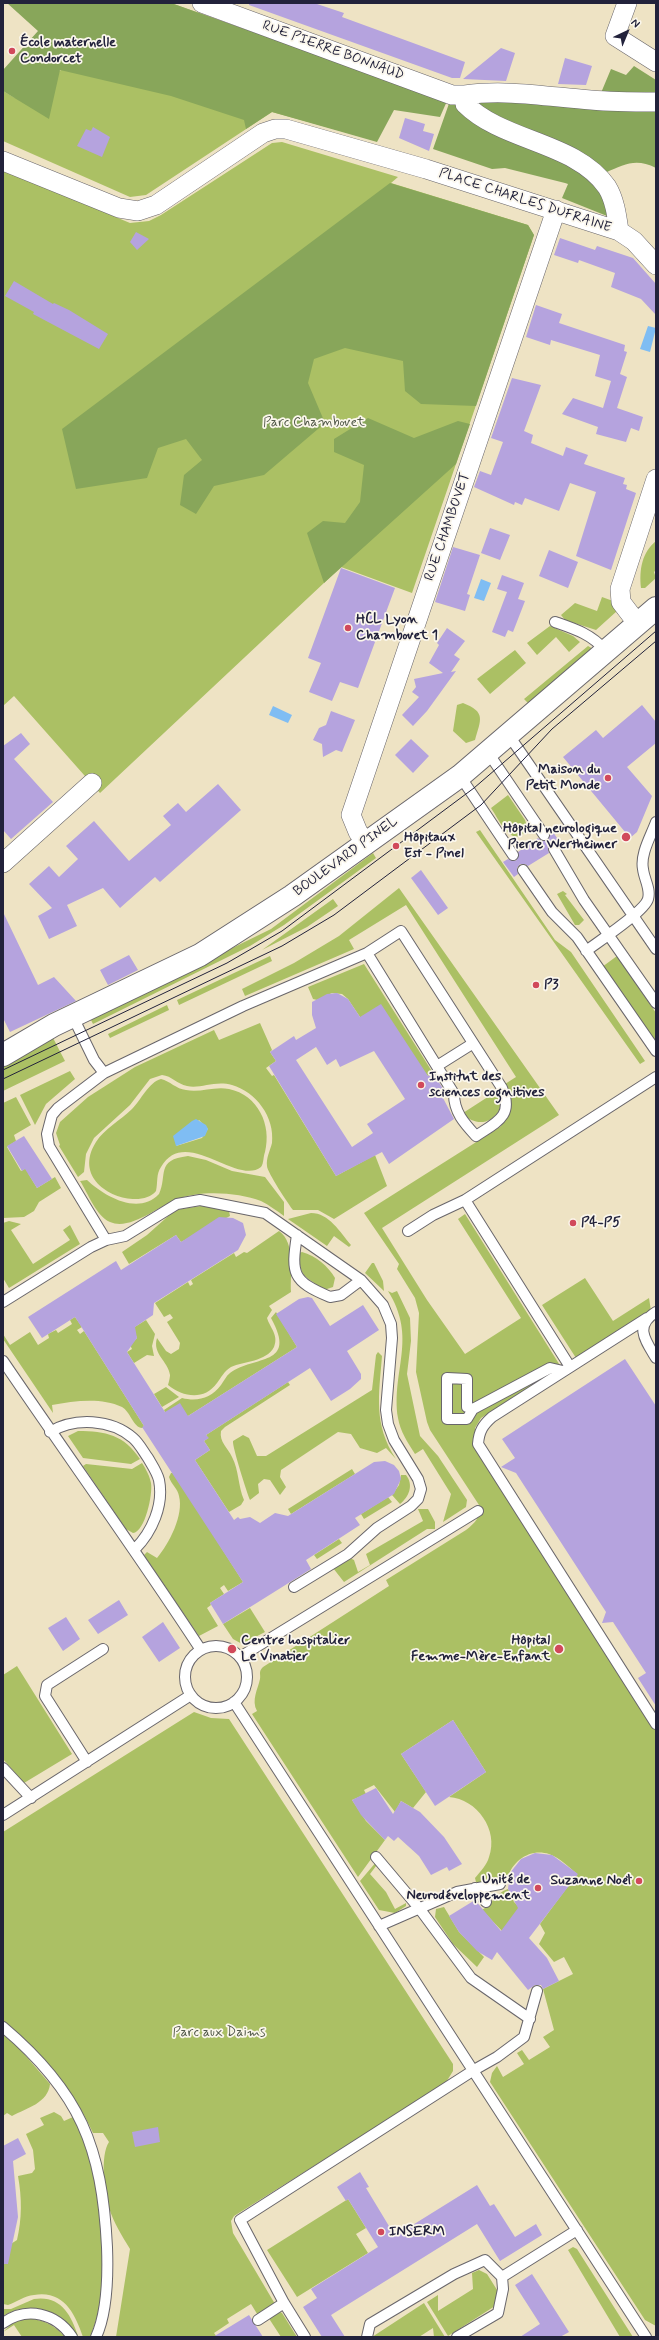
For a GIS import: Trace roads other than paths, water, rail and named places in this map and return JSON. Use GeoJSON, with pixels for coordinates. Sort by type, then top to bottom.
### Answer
{"type":"FeatureCollection","features":[{"type":"Feature","properties":{"kind":"main road","name":"BOULEVARD PINEL"},"geometry":{"type":"LineString","coordinates":[[3,1055],[54,1025],[200,955],[292,896],[365,842],[460,776],[656,608]]}},
{"type":"Feature","properties":{"kind":"street","name":"RUE PIERRE BONNAUD"},"geometry":{"type":"LineString","coordinates":[[202,3],[452,95],[465,95]]}},
{"type":"Feature","properties":{"kind":"street"},"geometry":{"type":"LineString","coordinates":[[627,3],[615,36],[656,62]]}},
{"type":"Feature","properties":{"kind":"street"},"geometry":{"type":"LineString","coordinates":[[465,95],[479,93],[544,95],[592,100],[656,102]]}},
{"type":"Feature","properties":{"kind":"street","name":"PLACE CHARLES DUFRAINE"},"geometry":{"type":"LineString","coordinates":[[3,161],[129,211],[138,211],[156,205],[263,133],[275,129],[286,129],[426,169],[619,231],[614,203],[607,188],[591,170],[573,159],[486,120],[465,104],[465,95]]}},
{"type":"Feature","properties":{"kind":"street","name":"RUE CHAMBOVET"},"geometry":{"type":"LineString","coordinates":[[365,842],[358,832],[351,815],[556,210]]}},
{"type":"Feature","properties":{"kind":"street"},"geometry":{"type":"LineString","coordinates":[[619,231],[634,241],[656,265]]}},
{"type":"Feature","properties":{"kind":"street"},"geometry":{"type":"LineString","coordinates":[[637,623],[621,602],[620,589],[656,478]]}},
{"type":"Feature","properties":{"kind":"street"},"geometry":{"type":"LineString","coordinates":[[3,862],[92,783]]}},
{"type":"Feature","properties":{"kind":"lane"},"geometry":{"type":"LineString","coordinates":[[555,622],[586,633],[606,650]]}},
{"type":"Feature","properties":{"kind":"lane"},"geometry":{"type":"LineString","coordinates":[[508,734],[656,950]]}},
{"type":"Feature","properties":{"kind":"lane"},"geometry":{"type":"LineString","coordinates":[[487,752],[544,835]]}},
{"type":"Feature","properties":{"kind":"lane"},"geometry":{"type":"LineString","coordinates":[[460,776],[513,855]]}},
{"type":"Feature","properties":{"kind":"lane"},"geometry":{"type":"LineString","coordinates":[[586,950],[633,916],[644,907],[648,900],[649,892],[642,861],[656,822]]}},
{"type":"Feature","properties":{"kind":"lane"},"geometry":{"type":"LineString","coordinates":[[554,849],[584,900],[656,1003]]}},
{"type":"Feature","properties":{"kind":"lane"},"geometry":{"type":"LineString","coordinates":[[523,870],[552,912],[577,937],[656,1051]]}},
{"type":"Feature","properties":{"kind":"lane"},"geometry":{"type":"LineString","coordinates":[[106,1240],[49,1146],[47,1134],[52,1115],[58,1108],[104,1073],[243,1006],[367,953],[401,931],[506,1098],[506,1110],[503,1116],[476,1136],[459,1116],[454,1105],[454,1094],[367,953]]}},
{"type":"Feature","properties":{"kind":"lane"},"geometry":{"type":"LineString","coordinates":[[73,1017],[94,1060],[104,1073]]}},
{"type":"Feature","properties":{"kind":"lane"},"geometry":{"type":"LineString","coordinates":[[437,1066],[472,1044]]}},
{"type":"Feature","properties":{"kind":"lane"},"geometry":{"type":"LineString","coordinates":[[408,1230],[433,1215],[465,1200],[656,1077]]}},
{"type":"Feature","properties":{"kind":"lane"},"geometry":{"type":"LineString","coordinates":[[3,1302],[106,1240],[125,1236],[177,1204],[200,1200],[254,1209],[265,1213],[361,1280],[383,1305],[391,1324],[392,1338],[386,1410],[388,1424],[394,1440],[418,1480],[421,1489],[418,1499],[411,1506],[377,1528],[348,1554],[294,1587]]}},
{"type":"Feature","properties":{"kind":"lane"},"geometry":{"type":"LineString","coordinates":[[465,1200],[565,1366]]}},
{"type":"Feature","properties":{"kind":"lane"},"geometry":{"type":"LineString","coordinates":[[297,1235],[294,1269],[296,1276],[302,1282],[330,1297],[341,1295],[361,1280]]}},
{"type":"Feature","properties":{"kind":"lane"},"geometry":{"type":"LineString","coordinates":[[656,1312],[565,1366],[492,1417],[484,1424],[478,1434],[478,1444],[656,1724]]}},
{"type":"Feature","properties":{"kind":"lane"},"geometry":{"type":"LineString","coordinates":[[647,1318],[643,1326],[644,1336],[656,1358]]}},
{"type":"Feature","properties":{"kind":"lane"},"geometry":{"type":"LineString","coordinates":[[3,1362],[50,1432],[135,1550],[200,1650]]}},
{"type":"Feature","properties":{"kind":"lane"},"geometry":{"type":"LineString","coordinates":[[473,1409],[467,1407],[467,1379],[447,1378],[447,1419],[467,1419],[473,1409],[550,1368],[565,1366]]}},
{"type":"Feature","properties":{"kind":"lane"},"geometry":{"type":"LineString","coordinates":[[50,1432],[70,1423],[96,1423],[124,1431],[134,1439],[142,1449],[157,1473],[159,1482],[159,1500],[151,1528],[135,1550]]}},
{"type":"Feature","properties":{"kind":"lane"},"geometry":{"type":"LineString","coordinates":[[240,1657],[478,1511]]}},
{"type":"Feature","properties":{"kind":"lane"},"geometry":{"type":"LineString","coordinates":[[214,1645],[229,1648],[240,1657],[246,1668],[247,1681],[243,1693],[234,1702],[223,1707],[211,1707],[199,1703],[191,1695],[186,1683],[186,1670],[191,1658],[200,1650],[214,1645]]}},
{"type":"Feature","properties":{"kind":"lane"},"geometry":{"type":"LineString","coordinates":[[87,1762],[45,1696],[47,1685],[103,1650]]}},
{"type":"Feature","properties":{"kind":"lane"},"geometry":{"type":"LineString","coordinates":[[3,1815],[191,1695]]}},
{"type":"Feature","properties":{"kind":"lane"},"geometry":{"type":"LineString","coordinates":[[234,1702],[646,2337]]}},
{"type":"Feature","properties":{"kind":"lane"},"geometry":{"type":"LineString","coordinates":[[3,1768],[31,1798]]}},
{"type":"Feature","properties":{"kind":"lane"},"geometry":{"type":"LineString","coordinates":[[376,1857],[419,1908],[471,1978],[530,2019]]}},
{"type":"Feature","properties":{"kind":"lane"},"geometry":{"type":"LineString","coordinates":[[379,1926],[457,1892],[500,1884]]}},
{"type":"Feature","properties":{"kind":"lane"},"geometry":{"type":"LineString","coordinates":[[475,1888],[486,1902]]}},
{"type":"Feature","properties":{"kind":"lane"},"geometry":{"type":"LineString","coordinates":[[305,2337],[284,2303],[240,2220],[474,2070],[497,2057],[524,2037],[537,1991]]}},
{"type":"Feature","properties":{"kind":"lane"},"geometry":{"type":"LineString","coordinates":[[3,2027],[41,2061],[58,2081],[78,2113],[94,2154],[105,2210],[108,2264],[104,2299],[96,2337]]}},
{"type":"Feature","properties":{"kind":"lane"},"geometry":{"type":"LineString","coordinates":[[502,2277],[577,2230]]}},
{"type":"Feature","properties":{"kind":"lane"},"geometry":{"type":"LineString","coordinates":[[367,2337],[370,2324],[454,2274],[485,2260],[502,2277],[503,2288],[498,2312],[457,2337]]}},
{"type":"Feature","properties":{"kind":"lane"},"geometry":{"type":"LineString","coordinates":[[258,2320],[284,2303]]}},
{"type":"Feature","properties":{"kind":"lane"},"geometry":{"type":"LineString","coordinates":[[3,2323],[18,2314],[35,2313],[53,2320],[72,2337]]}},
{"type":"Feature","properties":{"kind":"water"},"geometry":{"type":"Polygon","coordinates":[[[648,326],[656,328],[650,352],[640,349],[648,326]]]}},
{"type":"Feature","properties":{"kind":"water"},"geometry":{"type":"Polygon","coordinates":[[[481,579],[491,583],[484,601],[474,598],[481,579]]]}},
{"type":"Feature","properties":{"kind":"water"},"geometry":{"type":"Polygon","coordinates":[[[273,706],[292,715],[288,723],[269,715],[273,706]]]}},
{"type":"Feature","properties":{"kind":"water"},"geometry":{"type":"Polygon","coordinates":[[[196,1119],[206,1125],[208,1129],[205,1136],[176,1146],[173,1136],[196,1119]]]}},
{"type":"Feature","properties":{"kind":"tram line"},"geometry":{"type":"LineString","coordinates":[[3,1070],[227,963],[282,931],[474,788],[656,631]]}},
{"type":"Feature","properties":{"kind":"tram line"},"geometry":{"type":"LineString","coordinates":[[3,1079],[282,946],[334,915],[481,805],[552,729],[656,641]]}},
{"type":"Feature","properties":{"kind":"place","name":"École maternelle Condorcet"},"geometry":{"type":"Point","coordinates":[12,51]}},
{"type":"Feature","properties":{"kind":"place","name":"HCL Lyon Chambovet 1"},"geometry":{"type":"Point","coordinates":[348,628]}},
{"type":"Feature","properties":{"kind":"place","name":"Maison du Petit Monde"},"geometry":{"type":"Point","coordinates":[608,778]}},
{"type":"Feature","properties":{"kind":"place","name":"Hôpital neurologique Pierre Wertheimer"},"geometry":{"type":"Point","coordinates":[626,837]}},
{"type":"Feature","properties":{"kind":"place","name":"Hôpitaux Est - Pinel"},"geometry":{"type":"Point","coordinates":[396,846]}},
{"type":"Feature","properties":{"kind":"place","name":"P3"},"geometry":{"type":"Point","coordinates":[536,985]}},
{"type":"Feature","properties":{"kind":"place","name":"Institut des sciences cognitives"},"geometry":{"type":"Point","coordinates":[421,1085]}},
{"type":"Feature","properties":{"kind":"place","name":"P4-P5"},"geometry":{"type":"Point","coordinates":[573,1223]}},
{"type":"Feature","properties":{"kind":"place","name":"Centre hospitalier Le Vinatier"},"geometry":{"type":"Point","coordinates":[232,1649]}},
{"type":"Feature","properties":{"kind":"place","name":"Hôpital Femme-Mère-Enfant"},"geometry":{"type":"Point","coordinates":[559,1649]}},
{"type":"Feature","properties":{"kind":"place","name":"Suzanne Noël"},"geometry":{"type":"Point","coordinates":[639,1881]}},
{"type":"Feature","properties":{"kind":"place","name":"Unité de Neurodéveloppement"},"geometry":{"type":"Point","coordinates":[538,1888]}},
{"type":"Feature","properties":{"kind":"place","name":"INSERM"},"geometry":{"type":"Point","coordinates":[381,2232]}},
{"type":"Feature","properties":{"kind":"park label","name":"Parc Chambovet"},"geometry":{"type":"Point","coordinates":[314,423]}},
{"type":"Feature","properties":{"kind":"park label","name":"Parc aux Daims"},"geometry":{"type":"Point","coordinates":[219,2033]}}]}
